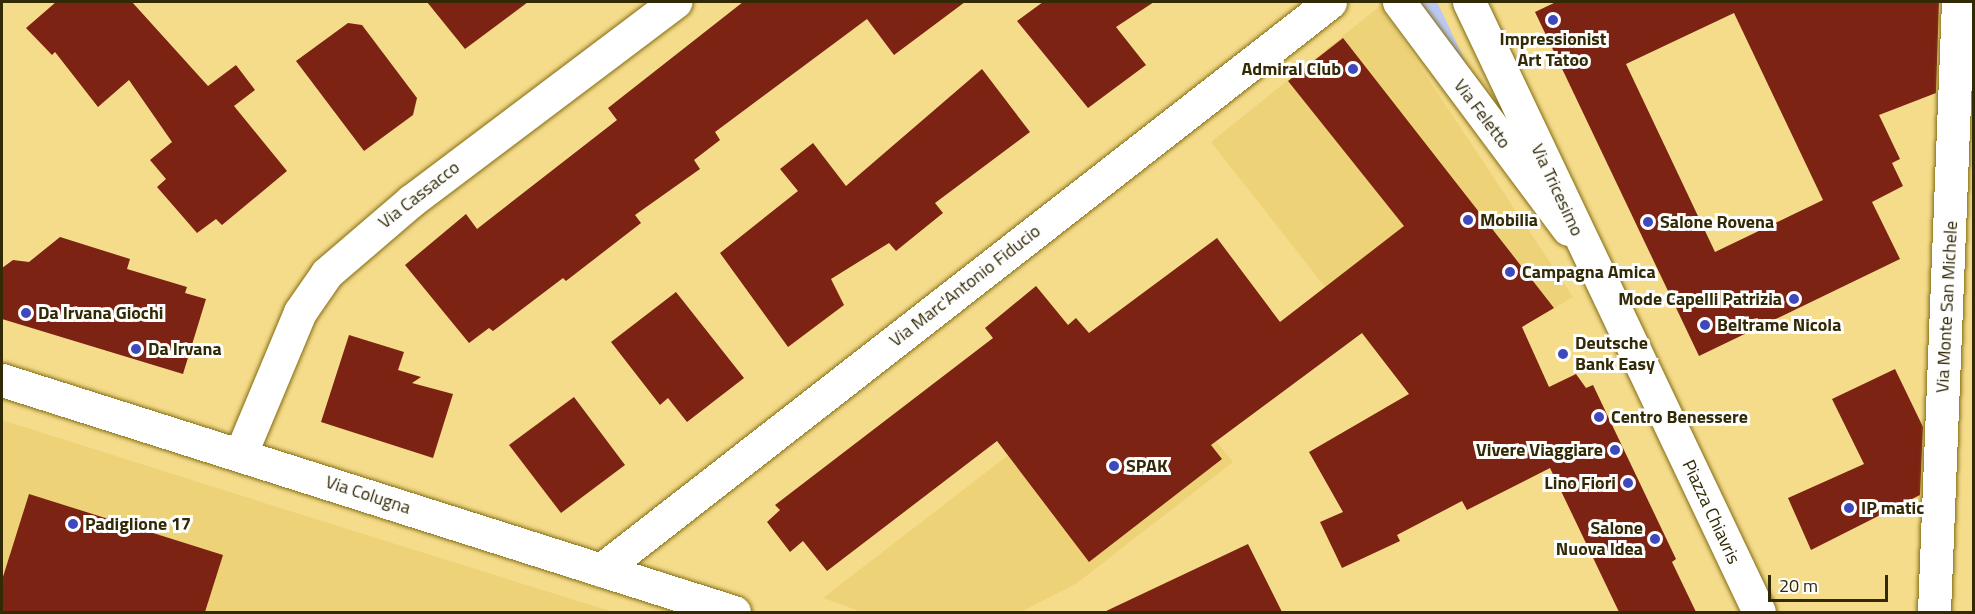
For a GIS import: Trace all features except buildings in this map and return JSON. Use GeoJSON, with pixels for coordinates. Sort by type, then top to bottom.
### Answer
{"type":"FeatureCollection","features":[{"type":"Feature","properties":{"kind":"street","name":"Via Cassacco"},"geometry":{"type":"LineString","coordinates":[[241,453],[300,312],[327,273],[411,201],[675,2]]}},
{"type":"Feature","properties":{"kind":"street","name":"Via Marc'Antonio Fiducio"},"geometry":{"type":"LineString","coordinates":[[601,570],[1330,2]]}},
{"type":"Feature","properties":{"kind":"street","name":"Via Feletto"},"geometry":{"type":"LineString","coordinates":[[1399,2],[1587,255]]}},
{"type":"Feature","properties":{"kind":"street","name":"Via Tricesimo"},"geometry":{"type":"LineString","coordinates":[[1469,2],[1587,255],[1663,411]]}},
{"type":"Feature","properties":{"kind":"street","name":"Via Monte San Michele"},"geometry":{"type":"LineString","coordinates":[[1934,612],[1958,2]]}},
{"type":"Feature","properties":{"kind":"street","name":"Via Colugna"},"geometry":{"type":"LineString","coordinates":[[2,380],[241,453],[734,612]]}},
{"type":"Feature","properties":{"kind":"street","name":"Piazza Chiavris"},"geometry":{"type":"LineString","coordinates":[[1663,411],[1759,612]]}},
{"type":"Feature","properties":{"kind":"shaded area"},"geometry":{"type":"Polygon","coordinates":[[[1419,2],[1437,2],[1469,69],[1419,2]]]}},
{"type":"Feature","properties":{"kind":"shaded area"},"geometry":{"type":"Polygon","coordinates":[[[1380,6],[1573,297],[1515,331],[1402,385],[1211,142],[1380,6]]]}},
{"type":"Feature","properties":{"kind":"shaded area"},"geometry":{"type":"Polygon","coordinates":[[[1143,351],[1233,462],[1077,583],[1021,612],[862,612],[823,598],[1143,351]]]}},
{"type":"Feature","properties":{"kind":"shaded area"},"geometry":{"type":"Polygon","coordinates":[[[2,420],[293,512],[613,612],[2,612],[2,420]]]}},
{"type":"Feature","properties":{"kind":"place","name":"Impressionist Art Tatoo"},"geometry":{"type":"Point","coordinates":[1553,20]}},
{"type":"Feature","properties":{"kind":"place","name":"Admiral Club"},"geometry":{"type":"Point","coordinates":[1353,69]}},
{"type":"Feature","properties":{"kind":"place","name":"Mobilia"},"geometry":{"type":"Point","coordinates":[1468,220]}},
{"type":"Feature","properties":{"kind":"place","name":"Salone Rovena"},"geometry":{"type":"Point","coordinates":[1648,222]}},
{"type":"Feature","properties":{"kind":"place","name":"Campagna Amica"},"geometry":{"type":"Point","coordinates":[1510,272]}},
{"type":"Feature","properties":{"kind":"place","name":"Mode Capelli Patrizia"},"geometry":{"type":"Point","coordinates":[1794,299]}},
{"type":"Feature","properties":{"kind":"place","name":"Da Irvana Giochi"},"geometry":{"type":"Point","coordinates":[26,313]}},
{"type":"Feature","properties":{"kind":"place","name":"Beltrame Nicola"},"geometry":{"type":"Point","coordinates":[1705,325]}},
{"type":"Feature","properties":{"kind":"place","name":"Da Irvana"},"geometry":{"type":"Point","coordinates":[136,349]}},
{"type":"Feature","properties":{"kind":"place","name":"Deutsche Bank Easy"},"geometry":{"type":"Point","coordinates":[1563,354]}},
{"type":"Feature","properties":{"kind":"place","name":"Centro Benessere"},"geometry":{"type":"Point","coordinates":[1599,417]}},
{"type":"Feature","properties":{"kind":"place","name":"Vivere Viaggiare"},"geometry":{"type":"Point","coordinates":[1615,450]}},
{"type":"Feature","properties":{"kind":"place","name":"SPAK"},"geometry":{"type":"Point","coordinates":[1114,466]}},
{"type":"Feature","properties":{"kind":"place","name":"Lino Fiori"},"geometry":{"type":"Point","coordinates":[1628,483]}},
{"type":"Feature","properties":{"kind":"place","name":"IP matic"},"geometry":{"type":"Point","coordinates":[1849,508]}},
{"type":"Feature","properties":{"kind":"place","name":"Padiglione 17"},"geometry":{"type":"Point","coordinates":[73,524]}},
{"type":"Feature","properties":{"kind":"place","name":"Salone Nuova Idea"},"geometry":{"type":"Point","coordinates":[1655,539]}}]}
